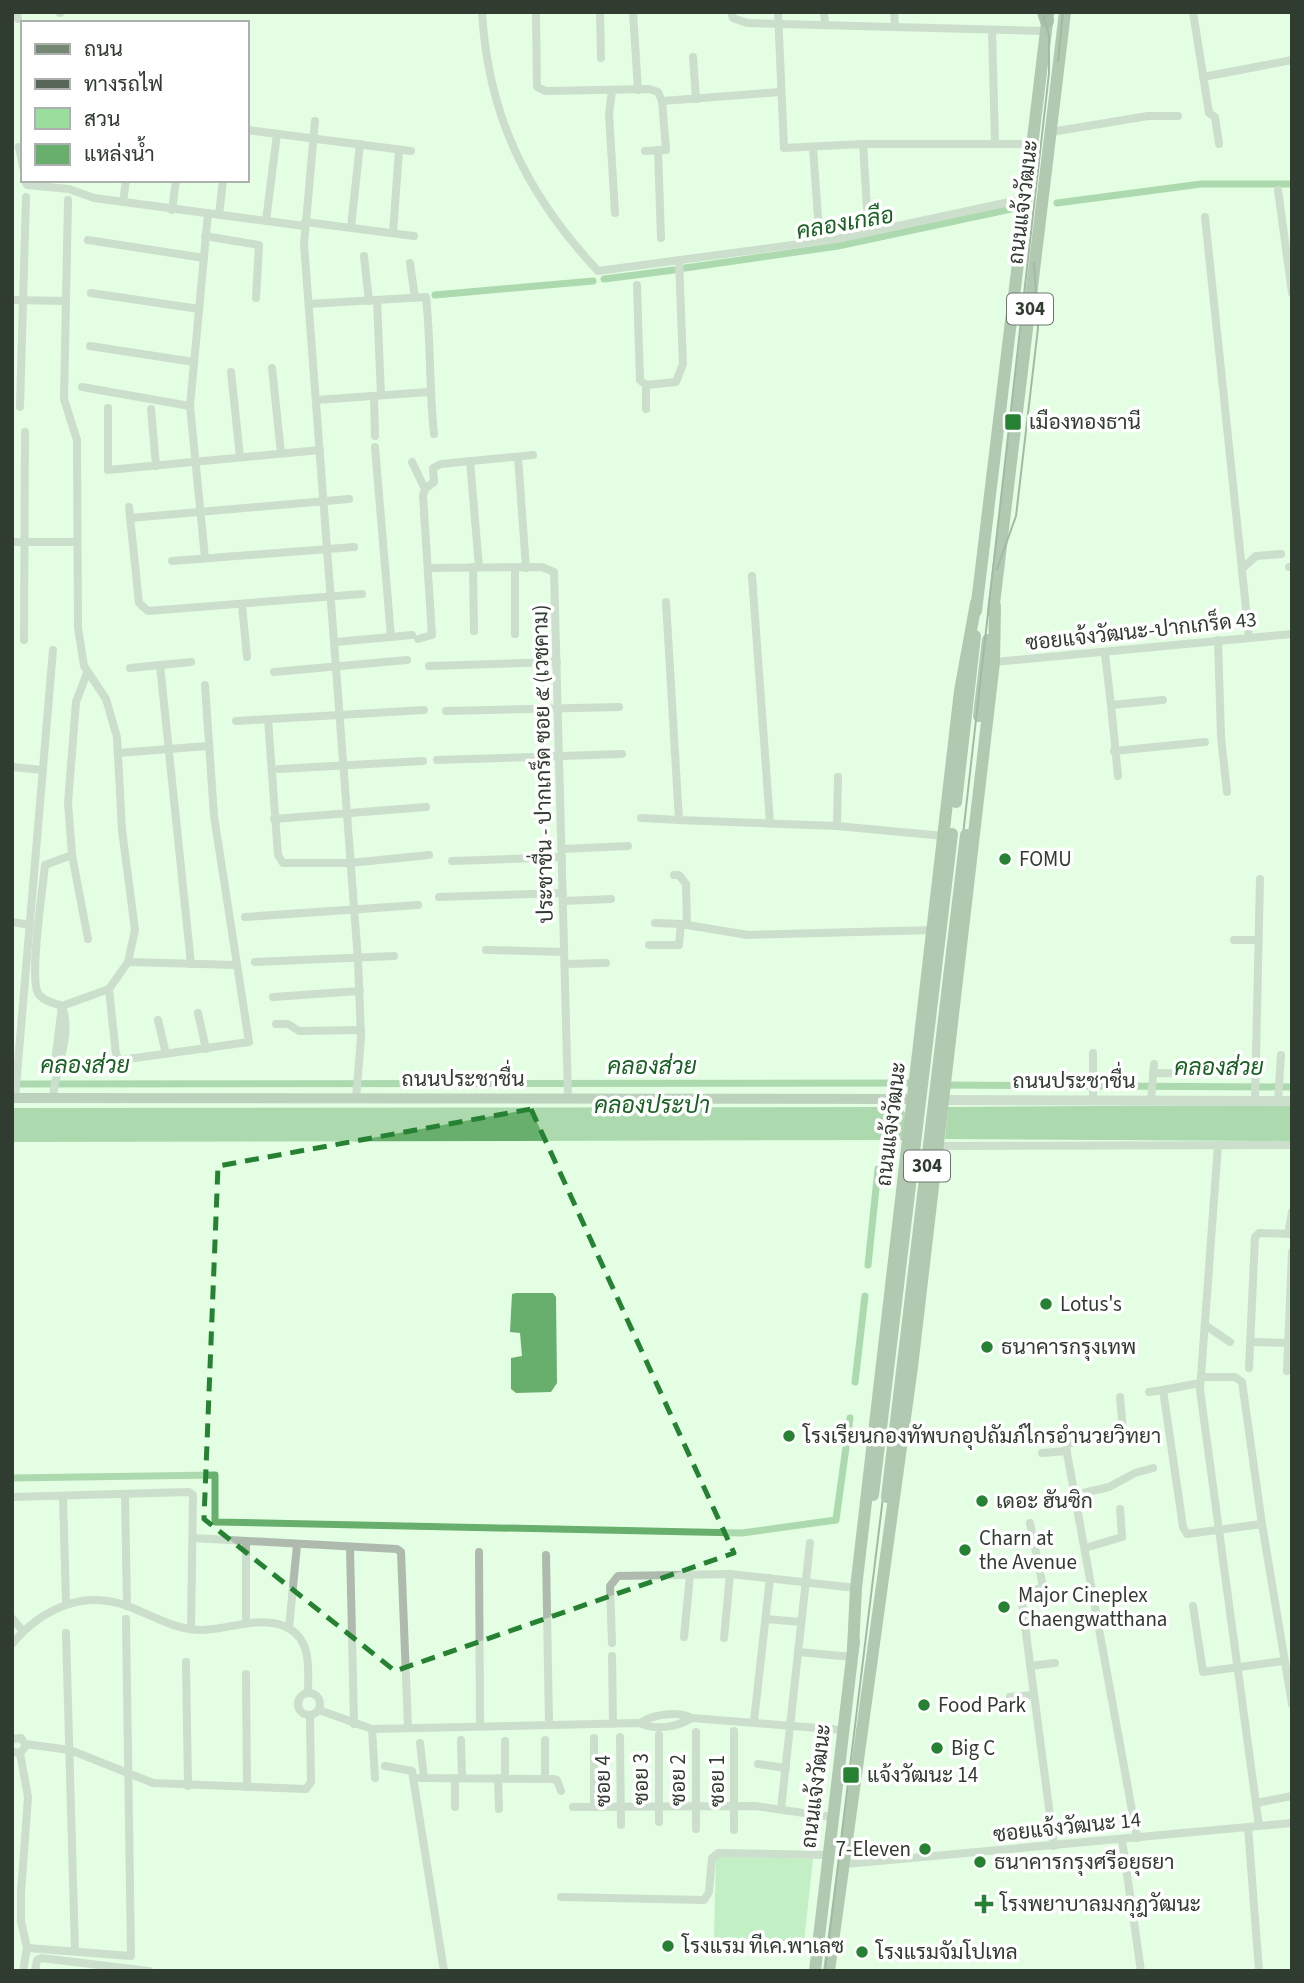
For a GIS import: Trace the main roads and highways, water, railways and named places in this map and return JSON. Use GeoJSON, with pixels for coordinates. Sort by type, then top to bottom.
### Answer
{"type":"FeatureCollection","features":[{"type":"Feature","properties":{"kind":"main road","name":"ถนนแจ้งวัฒนะ"},"geometry":{"type":"LineString","coordinates":[[874,1639],[887,1497],[986,651],[995,606],[1065,12]]}},
{"type":"Feature","properties":{"kind":"main road","name":"ถนนแจ้งวัฒนะ"},"geometry":{"type":"LineString","coordinates":[[852,1653],[856,1588],[884,1340],[936,904],[975,650],[976,603],[1046,19]]}},
{"type":"Feature","properties":{"kind":"main road","name":"ถนนแจ้งวัฒนะ"},"geometry":{"type":"LineString","coordinates":[[830,1971],[914,1349],[942,1089],[994,662],[995,606]]}},
{"type":"Feature","properties":{"kind":"main road","name":"ถนนแจ้งวัฒนะ"},"geometry":{"type":"LineString","coordinates":[[815,1971],[842,1730],[873,1495],[948,835]]}},
{"type":"Feature","properties":{"kind":"main road"},"geometry":{"type":"LineString","coordinates":[[936,904],[945,918],[960,916],[965,909]]}},
{"type":"Feature","properties":{"kind":"main road"},"geometry":{"type":"LineString","coordinates":[[933,932],[945,923],[953,924],[962,937]]}},
{"type":"Feature","properties":{"kind":"main road"},"geometry":{"type":"LineString","coordinates":[[925,1003],[953,1006]]}},
{"type":"Feature","properties":{"kind":"main road","name":"ถนนประชาชื่น"},"geometry":{"type":"LineString","coordinates":[[14,1096],[568,1096],[915,1089]]}},
{"type":"Feature","properties":{"kind":"main road"},"geometry":{"type":"LineString","coordinates":[[899,1224],[902,1236],[908,1240],[923,1239],[928,1230]]}},
{"type":"Feature","properties":{"kind":"main road"},"geometry":{"type":"LineString","coordinates":[[884,1340],[891,1328],[900,1326],[911,1333],[914,1349]]}},
{"type":"Feature","properties":{"kind":"main road","name":"ถนนแจ้งวัฒนะ"},"geometry":{"type":"LineString","coordinates":[[836,1971],[841,1897]]}},
{"type":"Feature","properties":{"kind":"main road","name":"ถนนแจ้งวัฒนะ"},"geometry":{"type":"LineString","coordinates":[[808,1971],[818,1927]]}},
{"type":"Feature","properties":{"kind":"water"},"geometry":{"type":"Polygon","coordinates":[[[1292,1105],[1292,1141],[945,1139],[948,1107],[1292,1105]]]}},
{"type":"Feature","properties":{"kind":"water"},"geometry":{"type":"Polygon","coordinates":[[[901,1107],[905,1113],[903,1140],[12,1142],[12,1108],[901,1107]]]}},
{"type":"Feature","properties":{"kind":"water"},"geometry":{"type":"Polygon","coordinates":[[[553,1293],[556,1297],[557,1383],[551,1392],[516,1393],[511,1389],[511,1358],[522,1356],[520,1333],[510,1332],[512,1294],[553,1293]]]}},
{"type":"Feature","properties":{"kind":"waterway","name":"คลองเกลือ"},"geometry":{"type":"LineString","coordinates":[[1057,203],[1201,184],[1292,184]]}},
{"type":"Feature","properties":{"kind":"waterway","name":"คลองเกลือ"},"geometry":{"type":"LineString","coordinates":[[685,268],[838,246],[1011,209]]}},
{"type":"Feature","properties":{"kind":"waterway","name":"คลองเกลือ"},"geometry":{"type":"LineString","coordinates":[[604,279],[674,270]]}},
{"type":"Feature","properties":{"kind":"waterway","name":"คลองเกลือ"},"geometry":{"type":"LineString","coordinates":[[435,295],[593,281]]}},
{"type":"Feature","properties":{"kind":"waterway","name":"คลองส่วย"},"geometry":{"type":"LineString","coordinates":[[12,1084],[917,1083]]}},
{"type":"Feature","properties":{"kind":"waterway","name":"คลองส่วย"},"geometry":{"type":"LineString","coordinates":[[942,1085],[1292,1087]]}},
{"type":"Feature","properties":{"kind":"waterway"},"geometry":{"type":"LineString","coordinates":[[868,1265],[878,1169]]}},
{"type":"Feature","properties":{"kind":"waterway"},"geometry":{"type":"LineString","coordinates":[[855,1382],[865,1296]]}},
{"type":"Feature","properties":{"kind":"waterway"},"geometry":{"type":"LineString","coordinates":[[12,1478],[215,1475],[215,1522],[742,1533],[836,1520],[850,1418]]}},
{"type":"Feature","properties":{"kind":"railway"},"geometry":{"type":"LineString","coordinates":[[825,1971],[950,950],[1049,73],[1049,35],[1042,12]]}},
{"type":"Feature","properties":{"kind":"railway"},"geometry":{"type":"LineString","coordinates":[[1058,61],[1063,12]]}},
{"type":"Feature","properties":{"kind":"railway"},"geometry":{"type":"LineString","coordinates":[[997,569],[1016,516],[1038,328],[1034,263]]}},
{"type":"Feature","properties":{"kind":"place","name":"เมืองทองธานี"},"geometry":{"type":"Point","coordinates":[1013,422]}},
{"type":"Feature","properties":{"kind":"place","name":"FOMU"},"geometry":{"type":"Point","coordinates":[1005,859]}},
{"type":"Feature","properties":{"kind":"place","name":"Lotus's"},"geometry":{"type":"Point","coordinates":[1046,1304]}},
{"type":"Feature","properties":{"kind":"place","name":"ธนาคารกรุงเทพ"},"geometry":{"type":"Point","coordinates":[987,1347]}},
{"type":"Feature","properties":{"kind":"place","name":"โรงเรียนกองทัพบกอุปถัมภ์ไกรอำนวยวิทยา"},"geometry":{"type":"Point","coordinates":[789,1436]}},
{"type":"Feature","properties":{"kind":"place","name":"เดอะ ฮันซิก"},"geometry":{"type":"Point","coordinates":[982,1501]}},
{"type":"Feature","properties":{"kind":"place","name":"Charn at the Avenue"},"geometry":{"type":"Point","coordinates":[965,1550]}},
{"type":"Feature","properties":{"kind":"place","name":"Major Cineplex Chaengwatthana"},"geometry":{"type":"Point","coordinates":[1004,1607]}},
{"type":"Feature","properties":{"kind":"place","name":"Food Park"},"geometry":{"type":"Point","coordinates":[924,1705]}},
{"type":"Feature","properties":{"kind":"place","name":"Big C"},"geometry":{"type":"Point","coordinates":[937,1748]}},
{"type":"Feature","properties":{"kind":"place","name":"แจ้งวัฒนะ 14"},"geometry":{"type":"Point","coordinates":[851,1775]}},
{"type":"Feature","properties":{"kind":"place","name":"7-Eleven"},"geometry":{"type":"Point","coordinates":[925,1849]}},
{"type":"Feature","properties":{"kind":"place","name":"ธนาคารกรุงศรีอยุธยา"},"geometry":{"type":"Point","coordinates":[980,1862]}},
{"type":"Feature","properties":{"kind":"place","name":"โรงพยาบาลมงกุฎวัฒนะ"},"geometry":{"type":"Point","coordinates":[984,1904]}},
{"type":"Feature","properties":{"kind":"place","name":"โรงแรม ทีเค.พาเลซ"},"geometry":{"type":"Point","coordinates":[668,1946]}},
{"type":"Feature","properties":{"kind":"place","name":"โรงแรมจัมโปเทล"},"geometry":{"type":"Point","coordinates":[862,1952]}},
{"type":"Feature","properties":{"kind":"water label","name":"คลองประปา"},"geometry":{"type":"Point","coordinates":[652,1105]}}]}
